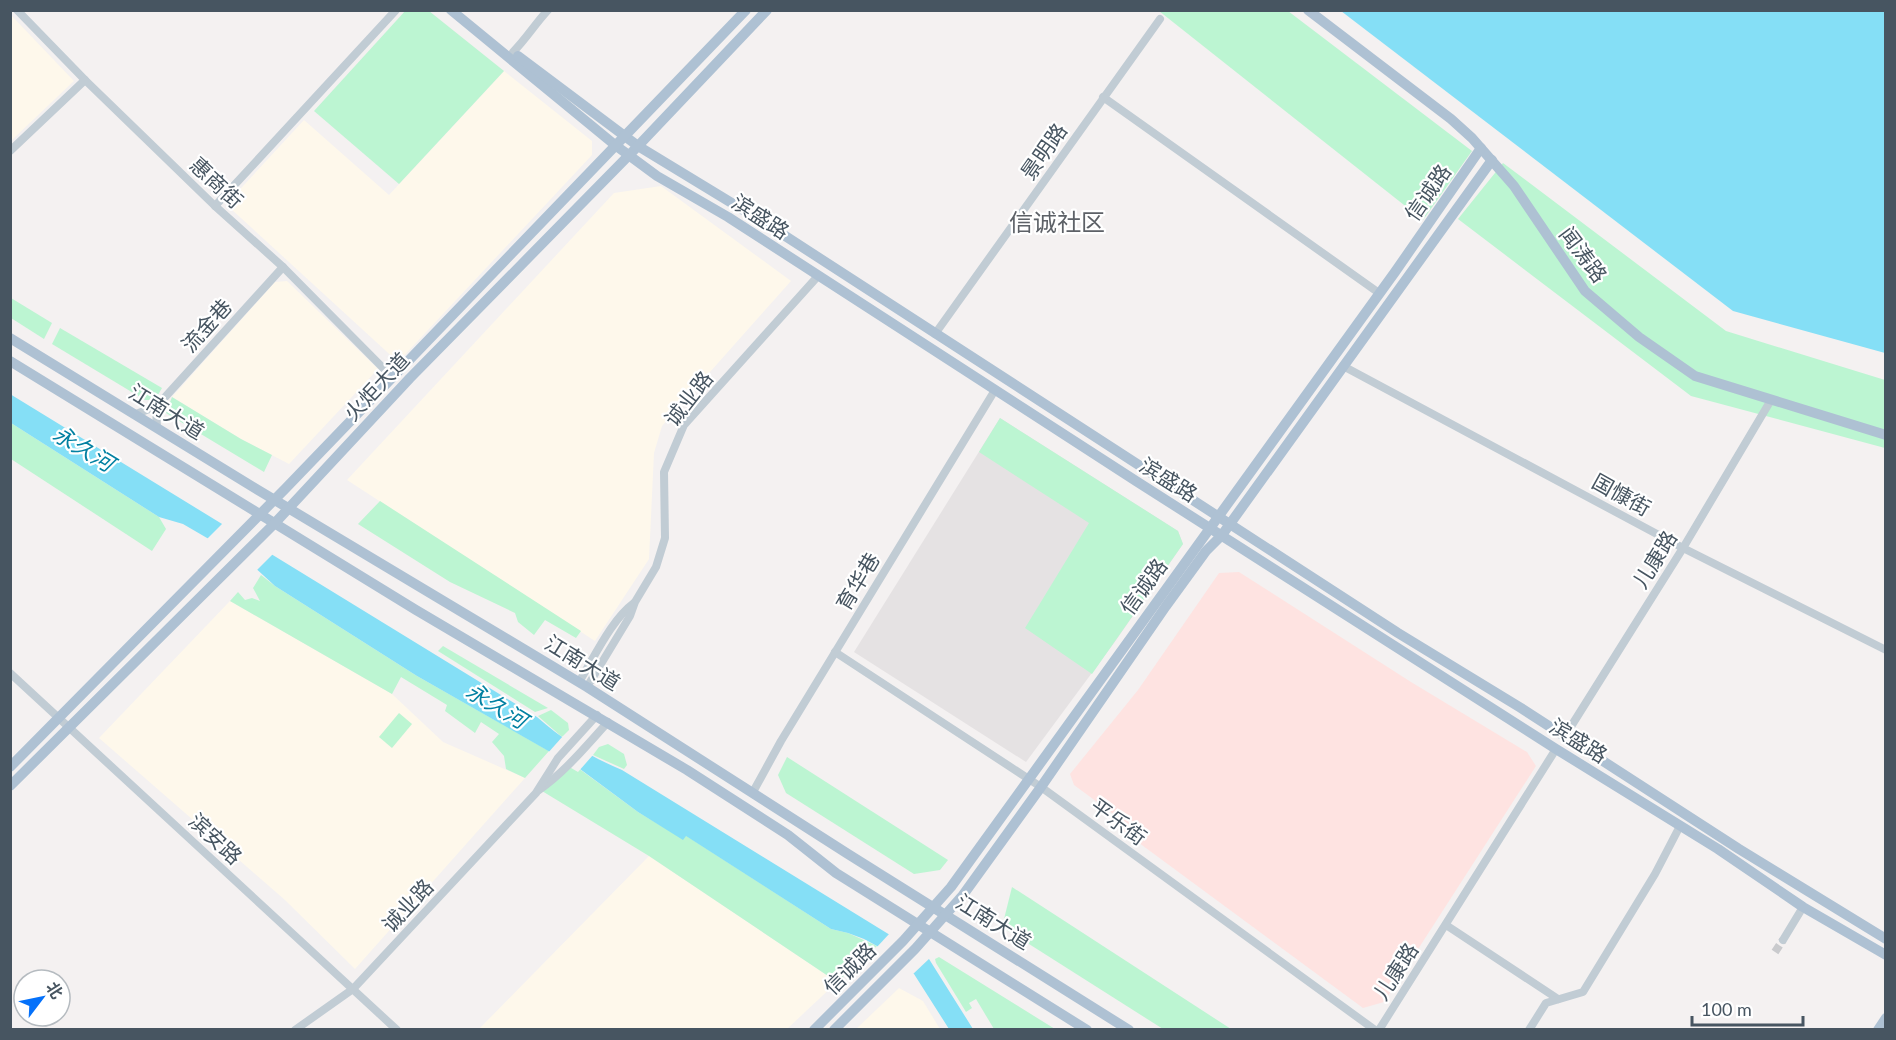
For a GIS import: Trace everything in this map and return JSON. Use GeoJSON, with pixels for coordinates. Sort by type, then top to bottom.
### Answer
{"type":"FeatureCollection","features":[{"type":"Feature","properties":{"kind":"main road","name":"滨盛路"},"geometry":{"type":"LineString","coordinates":[[451,10],[615,145],[657,176],[728,217],[1803,907],[1886,955]]}},
{"type":"Feature","properties":{"kind":"main road","name":"滨盛路"},"geometry":{"type":"LineString","coordinates":[[460,10],[638,146],[776,230],[1398,633],[1565,736],[1739,849],[1886,939]]}},
{"type":"Feature","properties":{"kind":"main road","name":"火炬大道"},"geometry":{"type":"LineString","coordinates":[[10,767],[275,500],[746,10]]}},
{"type":"Feature","properties":{"kind":"main road","name":"火炬大道"},"geometry":{"type":"LineString","coordinates":[[10,786],[232,567],[410,378],[768,10]]}},
{"type":"Feature","properties":{"kind":"main road","name":"闻涛路"},"geometry":{"type":"LineString","coordinates":[[1308,10],[1451,119],[1481,148],[1514,186],[1585,291],[1639,337],[1695,376],[1886,435]]}},
{"type":"Feature","properties":{"kind":"main road","name":"信诚路"},"geometry":{"type":"LineString","coordinates":[[814,1029],[903,941],[951,886],[1481,148]]}},
{"type":"Feature","properties":{"kind":"main road","name":"信诚路"},"geometry":{"type":"LineString","coordinates":[[834,1029],[915,949],[963,895],[1166,606],[1206,551],[1222,535],[1492,160]]}},
{"type":"Feature","properties":{"kind":"main road","name":"江南大道"},"geometry":{"type":"LineString","coordinates":[[10,338],[583,685],[1129,1029]]}},
{"type":"Feature","properties":{"kind":"main road","name":"江南大道"},"geometry":{"type":"LineString","coordinates":[[10,361],[444,627],[687,770],[788,835],[836,873],[1087,1029]]}},
{"type":"Feature","properties":{"kind":"main road"},"geometry":{"type":"LineString","coordinates":[[1838,927],[1845,915]]}},
{"type":"Feature","properties":{"kind":"main road"},"geometry":{"type":"LineString","coordinates":[[1878,1029],[1886,1018]]}},
{"type":"Feature","properties":{"kind":"street","name":"惠商街"},"geometry":{"type":"LineString","coordinates":[[17,10],[85,80],[215,206],[282,267],[393,378]]}},
{"type":"Feature","properties":{"kind":"street"},"geometry":{"type":"LineString","coordinates":[[215,206],[396,10]]}},
{"type":"Feature","properties":{"kind":"street"},"geometry":{"type":"LineString","coordinates":[[513,52],[525,41],[532,27],[548,10]]}},
{"type":"Feature","properties":{"kind":"street","name":"景明路"},"geometry":{"type":"LineString","coordinates":[[935,334],[1160,19]]}},
{"type":"Feature","properties":{"kind":"street"},"geometry":{"type":"LineString","coordinates":[[10,150],[85,80]]}},
{"type":"Feature","properties":{"kind":"street"},"geometry":{"type":"LineString","coordinates":[[1103,97],[1379,293]]}},
{"type":"Feature","properties":{"kind":"street","name":"流金巷"},"geometry":{"type":"LineString","coordinates":[[136,414],[156,407],[282,267]]}},
{"type":"Feature","properties":{"kind":"street","name":"诚业路"},"geometry":{"type":"LineString","coordinates":[[583,685],[630,616],[635,602],[656,567],[665,538],[664,472],[684,425],[818,276]]}},
{"type":"Feature","properties":{"kind":"street","name":"国慷街"},"geometry":{"type":"LineString","coordinates":[[1343,366],[1683,548],[1886,650]]}},
{"type":"Feature","properties":{"kind":"street","name":"育华巷"},"geometry":{"type":"LineString","coordinates":[[753,792],[781,741],[995,390]]}},
{"type":"Feature","properties":{"kind":"street","name":"儿康路"},"geometry":{"type":"LineString","coordinates":[[1565,736],[1683,548],[1771,400]]}},
{"type":"Feature","properties":{"kind":"street"},"geometry":{"type":"LineString","coordinates":[[156,407],[157,428]]}},
{"type":"Feature","properties":{"kind":"street","name":"平乐街"},"geometry":{"type":"LineString","coordinates":[[835,652],[1041,787],[1377,1029]]}},
{"type":"Feature","properties":{"kind":"street","name":"滨安路"},"geometry":{"type":"LineString","coordinates":[[10,673],[397,1029]]}},
{"type":"Feature","properties":{"kind":"street","name":"诚业路"},"geometry":{"type":"LineString","coordinates":[[536,793],[553,765],[597,715]]}},
{"type":"Feature","properties":{"kind":"street","name":"诚业路"},"geometry":{"type":"LineString","coordinates":[[295,1029],[353,989],[536,793],[556,778],[608,722]]}},
{"type":"Feature","properties":{"kind":"street","name":"儿康路"},"geometry":{"type":"LineString","coordinates":[[1377,1029],[1446,925],[1556,749]]}},
{"type":"Feature","properties":{"kind":"street"},"geometry":{"type":"LineString","coordinates":[[1529,1029],[1546,1003],[1583,992],[1655,874],[1680,826]]}},
{"type":"Feature","properties":{"kind":"street"},"geometry":{"type":"LineString","coordinates":[[1783,940],[1803,907]]}},
{"type":"Feature","properties":{"kind":"street"},"geometry":{"type":"LineString","coordinates":[[1446,925],[1558,999]]}},
{"type":"Feature","properties":{"kind":"shaded area"},"geometry":{"type":"Polygon","coordinates":[[[11,15],[74,81],[11,141],[11,15]]]}},
{"type":"Feature","properties":{"kind":"shaded area"},"geometry":{"type":"Polygon","coordinates":[[[504,71],[592,141],[592,155],[398,362],[230,208],[231,199],[304,120],[389,195],[504,71]]]}},
{"type":"Feature","properties":{"kind":"shaded area"},"geometry":{"type":"Polygon","coordinates":[[[661,186],[791,281],[662,426],[654,453],[649,559],[595,641],[347,480],[614,193],[661,186]]]}},
{"type":"Feature","properties":{"kind":"shaded area"},"geometry":{"type":"Polygon","coordinates":[[[287,281],[378,369],[289,464],[241,439],[172,397],[275,282],[287,281]]]}},
{"type":"Feature","properties":{"kind":"shaded area"},"geometry":{"type":"Polygon","coordinates":[[[1000,418],[1178,531],[1183,544],[1114,643],[1026,762],[854,652],[1000,418]]]}},
{"type":"Feature","properties":{"kind":"shaded area"},"geometry":{"type":"Polygon","coordinates":[[[1239,572],[1411,682],[1527,752],[1536,766],[1384,1002],[1363,1008],[1112,823],[1112,813],[1074,785],[1070,774],[1138,690],[1219,573],[1239,572]]]}},
{"type":"Feature","properties":{"kind":"shaded area"},"geometry":{"type":"Polygon","coordinates":[[[230,601],[392,694],[443,742],[525,778],[355,969],[285,900],[99,738],[230,601]]]}},
{"type":"Feature","properties":{"kind":"shaded area"},"geometry":{"type":"Polygon","coordinates":[[[649,856],[837,982],[787,1029],[478,1030],[649,856]]]}},
{"type":"Feature","properties":{"kind":"shaded area"},"geometry":{"type":"Polygon","coordinates":[[[899,988],[923,1001],[940,1029],[856,1029],[899,988]]]}},
{"type":"Feature","properties":{"kind":"green space"},"geometry":{"type":"Polygon","coordinates":[[[406,10],[429,11],[504,71],[399,184],[314,111],[406,10]]]}},
{"type":"Feature","properties":{"kind":"green space"},"geometry":{"type":"Polygon","coordinates":[[[1159,11],[1288,11],[1472,151],[1423,220],[1159,11]]]}},
{"type":"Feature","properties":{"kind":"green space"},"geometry":{"type":"Polygon","coordinates":[[[1503,163],[1726,331],[1885,380],[1885,448],[1691,396],[1458,219],[1503,163]]]}},
{"type":"Feature","properties":{"kind":"green space"},"geometry":{"type":"Polygon","coordinates":[[[11,298],[52,323],[44,339],[11,318],[11,298]]]}},
{"type":"Feature","properties":{"kind":"green space"},"geometry":{"type":"Polygon","coordinates":[[[60,328],[162,388],[155,400],[145,400],[52,344],[60,328]]]}},
{"type":"Feature","properties":{"kind":"green space"},"geometry":{"type":"Polygon","coordinates":[[[172,397],[272,455],[264,472],[166,413],[172,397]]]}},
{"type":"Feature","properties":{"kind":"green space"},"geometry":{"type":"Polygon","coordinates":[[[1000,418],[1178,531],[1183,544],[1092,674],[1025,628],[1089,523],[979,452],[1000,418]]]}},
{"type":"Feature","properties":{"kind":"green space"},"geometry":{"type":"Polygon","coordinates":[[[11,423],[159,517],[166,529],[152,551],[11,459],[11,423]]]}},
{"type":"Feature","properties":{"kind":"green space"},"geometry":{"type":"Polygon","coordinates":[[[380,501],[581,631],[576,638],[545,620],[534,635],[518,622],[515,613],[450,582],[358,524],[380,501]]]}},
{"type":"Feature","properties":{"kind":"green space"},"geometry":{"type":"Polygon","coordinates":[[[261,575],[417,676],[549,751],[525,778],[506,769],[504,756],[492,742],[499,734],[481,722],[475,733],[445,711],[447,705],[401,677],[392,694],[230,601],[238,592],[245,600],[252,598],[260,601],[253,588],[261,575]]]}},
{"type":"Feature","properties":{"kind":"green space"},"geometry":{"type":"Polygon","coordinates":[[[443,646],[548,708],[535,712],[438,651],[443,646]]]}},
{"type":"Feature","properties":{"kind":"green space"},"geometry":{"type":"Polygon","coordinates":[[[551,710],[568,723],[569,730],[562,737],[538,716],[551,710]]]}},
{"type":"Feature","properties":{"kind":"green space"},"geometry":{"type":"Polygon","coordinates":[[[399,713],[412,724],[392,748],[379,737],[399,713]]]}},
{"type":"Feature","properties":{"kind":"green space"},"geometry":{"type":"Polygon","coordinates":[[[608,744],[624,754],[627,765],[624,769],[593,755],[599,747],[608,744]]]}},
{"type":"Feature","properties":{"kind":"green space"},"geometry":{"type":"Polygon","coordinates":[[[787,757],[948,860],[940,870],[914,874],[786,793],[778,775],[787,757]]]}},
{"type":"Feature","properties":{"kind":"green space"},"geometry":{"type":"Polygon","coordinates":[[[574,765],[638,812],[683,839],[685,835],[831,929],[848,933],[877,946],[837,982],[649,856],[542,791],[574,765]]]}},
{"type":"Feature","properties":{"kind":"green space"},"geometry":{"type":"Polygon","coordinates":[[[1012,887],[1231,1029],[1163,1029],[1002,927],[1012,887]]]}},
{"type":"Feature","properties":{"kind":"green space"},"geometry":{"type":"Polygon","coordinates":[[[939,957],[1055,1029],[994,1029],[976,999],[969,1003],[972,1008],[966,1012],[936,963],[935,959],[939,957]]]}},
{"type":"Feature","properties":{"kind":"water"},"geometry":{"type":"Polygon","coordinates":[[[1341,11],[1885,11],[1885,353],[1733,311],[1341,11]]]}},
{"type":"Feature","properties":{"kind":"water","name":"永久河"},"geometry":{"type":"Polygon","coordinates":[[[10,394],[537,717],[577,747],[622,770],[929,959],[973,1029],[949,1029],[914,974],[877,946],[848,933],[831,929],[686,836],[683,840],[638,812],[580,769],[417,676],[275,586],[250,563],[183,524],[159,517],[11,423],[10,394]]]}},
{"type":"Feature","properties":{"kind":"pier"},"geometry":{"type":"Polygon","coordinates":[[[224,522],[275,552],[255,572],[249,566],[205,541],[224,522]]]}},
{"type":"Feature","properties":{"kind":"pier"},"geometry":{"type":"Polygon","coordinates":[[[563,736],[593,755],[578,772],[547,754],[563,736]]]}},
{"type":"Feature","properties":{"kind":"pier"},"geometry":{"type":"Polygon","coordinates":[[[890,933],[930,958],[912,975],[876,948],[890,933]]]}},
{"type":"Feature","properties":{"kind":"tunnel"},"geometry":{"type":"LineString","coordinates":[[1775,952],[1783,940]]}},
{"type":"Feature","properties":{"kind":"district","name":"信诚社区"},"geometry":{"type":"Point","coordinates":[1057,221]}}]}
